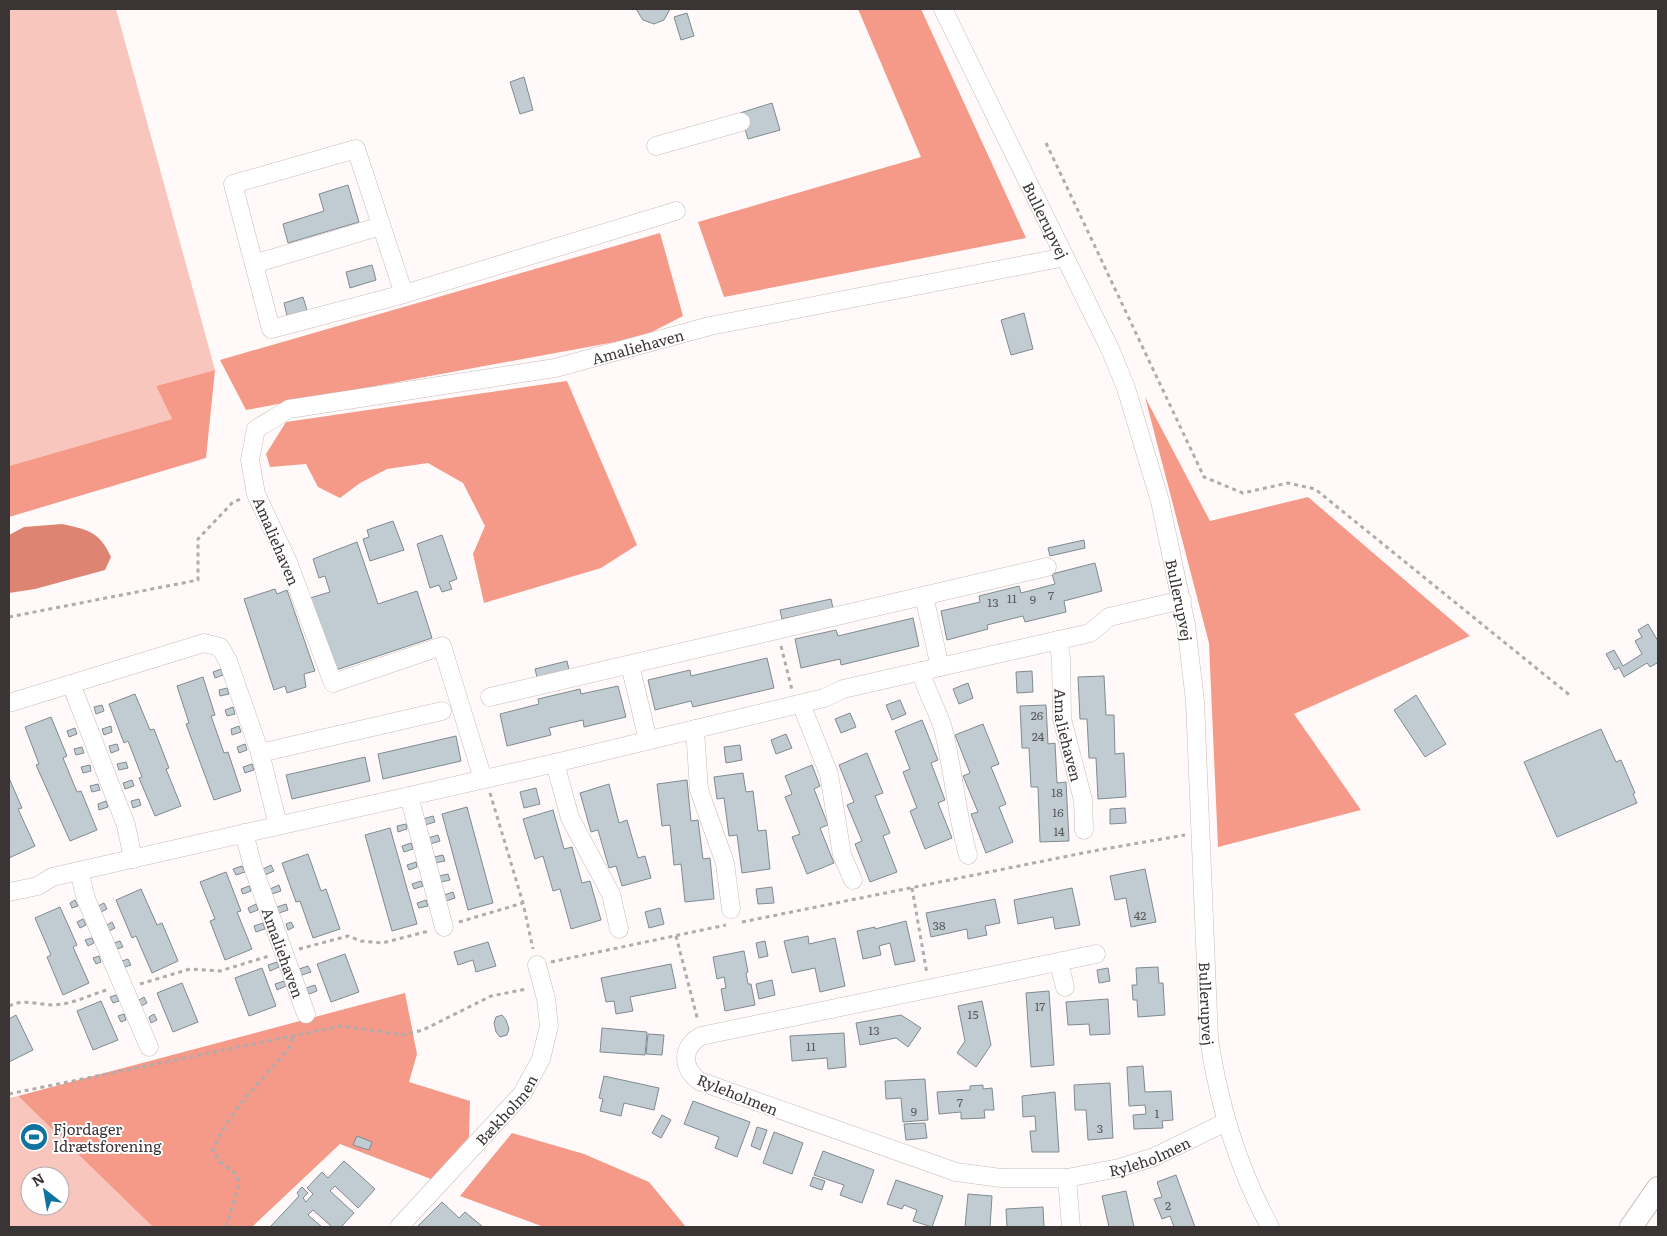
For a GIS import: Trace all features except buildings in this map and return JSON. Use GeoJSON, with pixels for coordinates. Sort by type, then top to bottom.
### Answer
{"type":"FeatureCollection","features":[{"type":"Feature","properties":{"kind":"main road"},"geometry":{"type":"LineString","coordinates":[[1634,1225],[1658,1188]]}},
{"type":"Feature","properties":{"kind":"street","name":"Bullerupvej"},"geometry":{"type":"LineString","coordinates":[[943,9],[1110,349],[1126,388],[1160,500],[1182,600],[1195,701],[1209,1039],[1215,1079],[1226,1122],[1255,1200],[1270,1227]]}},
{"type":"Feature","properties":{"kind":"street"},"geometry":{"type":"LineString","coordinates":[[656,146],[741,122]]}},
{"type":"Feature","properties":{"kind":"street"},"geometry":{"type":"LineString","coordinates":[[404,294],[356,149],[232,184],[271,328],[404,294],[676,212]]}},
{"type":"Feature","properties":{"kind":"street"},"geometry":{"type":"LineString","coordinates":[[254,264],[381,226]]}},
{"type":"Feature","properties":{"kind":"street","name":"Amaliehaven"},"geometry":{"type":"LineString","coordinates":[[483,779],[442,646],[333,683],[288,562],[256,494],[250,460],[256,429],[289,410],[555,368],[710,326],[1065,257]]}},
{"type":"Feature","properties":{"kind":"street"},"geometry":{"type":"LineString","coordinates":[[490,697],[1047,567]]}},
{"type":"Feature","properties":{"kind":"street"},"geometry":{"type":"LineString","coordinates":[[924,596],[940,667]]}},
{"type":"Feature","properties":{"kind":"street"},"geometry":{"type":"LineString","coordinates":[[9,892],[38,886],[52,877],[555,763],[824,698],[843,689],[1090,633],[1108,617],[1182,600]]}},
{"type":"Feature","properties":{"kind":"street","name":"Amaliehaven"},"geometry":{"type":"LineString","coordinates":[[1058,640],[1061,658],[1062,719],[1083,800],[1084,830]]}},
{"type":"Feature","properties":{"kind":"street"},"geometry":{"type":"LineString","coordinates":[[9,703],[204,643],[215,644],[220,647],[228,661],[260,753],[278,825]]}},
{"type":"Feature","properties":{"kind":"street"},"geometry":{"type":"LineString","coordinates":[[630,665],[648,740]]}},
{"type":"Feature","properties":{"kind":"street"},"geometry":{"type":"LineString","coordinates":[[921,671],[925,689],[945,734],[961,830],[968,855]]}},
{"type":"Feature","properties":{"kind":"street"},"geometry":{"type":"LineString","coordinates":[[71,684],[126,825],[133,859]]}},
{"type":"Feature","properties":{"kind":"street"},"geometry":{"type":"LineString","coordinates":[[798,704],[829,774],[842,855],[853,880]]}},
{"type":"Feature","properties":{"kind":"street"},"geometry":{"type":"LineString","coordinates":[[260,753],[442,711]]}},
{"type":"Feature","properties":{"kind":"street"},"geometry":{"type":"LineString","coordinates":[[694,729],[699,790],[725,863],[732,919]]}},
{"type":"Feature","properties":{"kind":"street"},"geometry":{"type":"LineString","coordinates":[[555,763],[570,818],[611,894],[619,928]]}},
{"type":"Feature","properties":{"kind":"street"},"geometry":{"type":"LineString","coordinates":[[409,796],[444,927]]}},
{"type":"Feature","properties":{"kind":"street","name":"Amaliehaven"},"geometry":{"type":"LineString","coordinates":[[244,833],[253,867],[306,1014]]}},
{"type":"Feature","properties":{"kind":"street"},"geometry":{"type":"LineString","coordinates":[[79,871],[86,899],[149,1047]]}},
{"type":"Feature","properties":{"kind":"street"},"geometry":{"type":"LineString","coordinates":[[702,1036],[1096,954]]}},
{"type":"Feature","properties":{"kind":"street"},"geometry":{"type":"LineString","coordinates":[[1059,963],[1065,987]]}},
{"type":"Feature","properties":{"kind":"street","name":"Bækholmen"},"geometry":{"type":"LineString","coordinates":[[399,1227],[522,1094],[541,1059],[549,1026],[537,965]]}},
{"type":"Feature","properties":{"kind":"street","name":"Ryleholmen"},"geometry":{"type":"LineString","coordinates":[[702,1036],[693,1041],[685,1058],[687,1067],[699,1081],[956,1172],[1002,1178],[1067,1178],[1120,1168],[1154,1157],[1226,1122]]}},
{"type":"Feature","properties":{"kind":"street"},"geometry":{"type":"LineString","coordinates":[[1067,1178],[1071,1227]]}},
{"type":"Feature","properties":{"kind":"path"},"geometry":{"type":"LineString","coordinates":[[1046,143],[1204,477],[1243,493],[1288,483],[1315,489],[1572,697]]}},
{"type":"Feature","properties":{"kind":"path"},"geometry":{"type":"LineString","coordinates":[[9,617],[198,580],[198,539],[233,502],[256,494]]}},
{"type":"Feature","properties":{"kind":"path"},"geometry":{"type":"LineString","coordinates":[[777,630],[798,704]]}},
{"type":"Feature","properties":{"kind":"path"},"geometry":{"type":"LineString","coordinates":[[483,779],[489,788],[523,903],[537,965],[676,936],[732,919],[912,888],[1093,851],[1200,832]]}},
{"type":"Feature","properties":{"kind":"path"},"geometry":{"type":"LineString","coordinates":[[912,888],[929,989]]}},
{"type":"Feature","properties":{"kind":"path"},"geometry":{"type":"LineString","coordinates":[[676,936],[702,1036]]}},
{"type":"Feature","properties":{"kind":"path"},"geometry":{"type":"LineString","coordinates":[[9,1094],[341,1026],[404,1034],[423,1030],[491,996],[542,986]]}},
{"type":"Feature","properties":{"kind":"path"},"geometry":{"type":"LineString","coordinates":[[226,1227],[239,1185],[237,1175],[232,1169],[219,1161],[213,1151],[216,1140],[226,1124],[289,1048],[293,1035]]}},
{"type":"Feature","properties":{"kind":"shaded area"},"geometry":{"type":"Polygon","coordinates":[[[9,9],[116,9],[215,370],[156,386],[172,419],[9,466],[9,9]]]}},
{"type":"Feature","properties":{"kind":"shaded area"},"geometry":{"type":"Polygon","coordinates":[[[858,9],[921,9],[1026,238],[724,297],[698,222],[921,157],[858,9]]]}},
{"type":"Feature","properties":{"kind":"shaded area"},"geometry":{"type":"Polygon","coordinates":[[[660,233],[683,316],[642,337],[246,410],[220,360],[660,233]]]}},
{"type":"Feature","properties":{"kind":"shaded area"},"geometry":{"type":"Polygon","coordinates":[[[215,370],[206,458],[9,517],[9,466],[172,419],[156,386],[215,370]]]}},
{"type":"Feature","properties":{"kind":"shaded area"},"geometry":{"type":"Polygon","coordinates":[[[567,381],[637,545],[601,568],[484,603],[473,554],[485,526],[463,483],[428,463],[387,469],[360,483],[340,498],[318,487],[306,464],[270,467],[266,454],[286,422],[567,381]]]}},
{"type":"Feature","properties":{"kind":"shaded area"},"geometry":{"type":"Polygon","coordinates":[[[1145,397],[1210,521],[1308,497],[1470,636],[1294,714],[1361,810],[1218,847],[1209,643],[1145,397]]]}},
{"type":"Feature","properties":{"kind":"shaded area"},"geometry":{"type":"Polygon","coordinates":[[[62,524],[86,530],[102,542],[111,557],[105,570],[35,589],[9,593],[9,535],[24,527],[62,524]]]}},
{"type":"Feature","properties":{"kind":"shaded area"},"geometry":{"type":"Polygon","coordinates":[[[405,993],[417,1054],[409,1082],[470,1101],[469,1137],[431,1179],[340,1144],[252,1227],[153,1227],[18,1096],[405,993]]]}},
{"type":"Feature","properties":{"kind":"shaded area","name":"Fjordager Idrætsforening"},"geometry":{"type":"Polygon","coordinates":[[[18,1096],[153,1227],[9,1227],[9,1098],[18,1096]]]}},
{"type":"Feature","properties":{"kind":"shaded area"},"geometry":{"type":"Polygon","coordinates":[[[512,1133],[584,1154],[649,1182],[686,1227],[544,1227],[460,1196],[512,1133]]]}},
{"type":"Feature","properties":{"kind":"place","name":"Fjordager Idrætsforening"},"geometry":{"type":"Point","coordinates":[34,1137]}}]}
